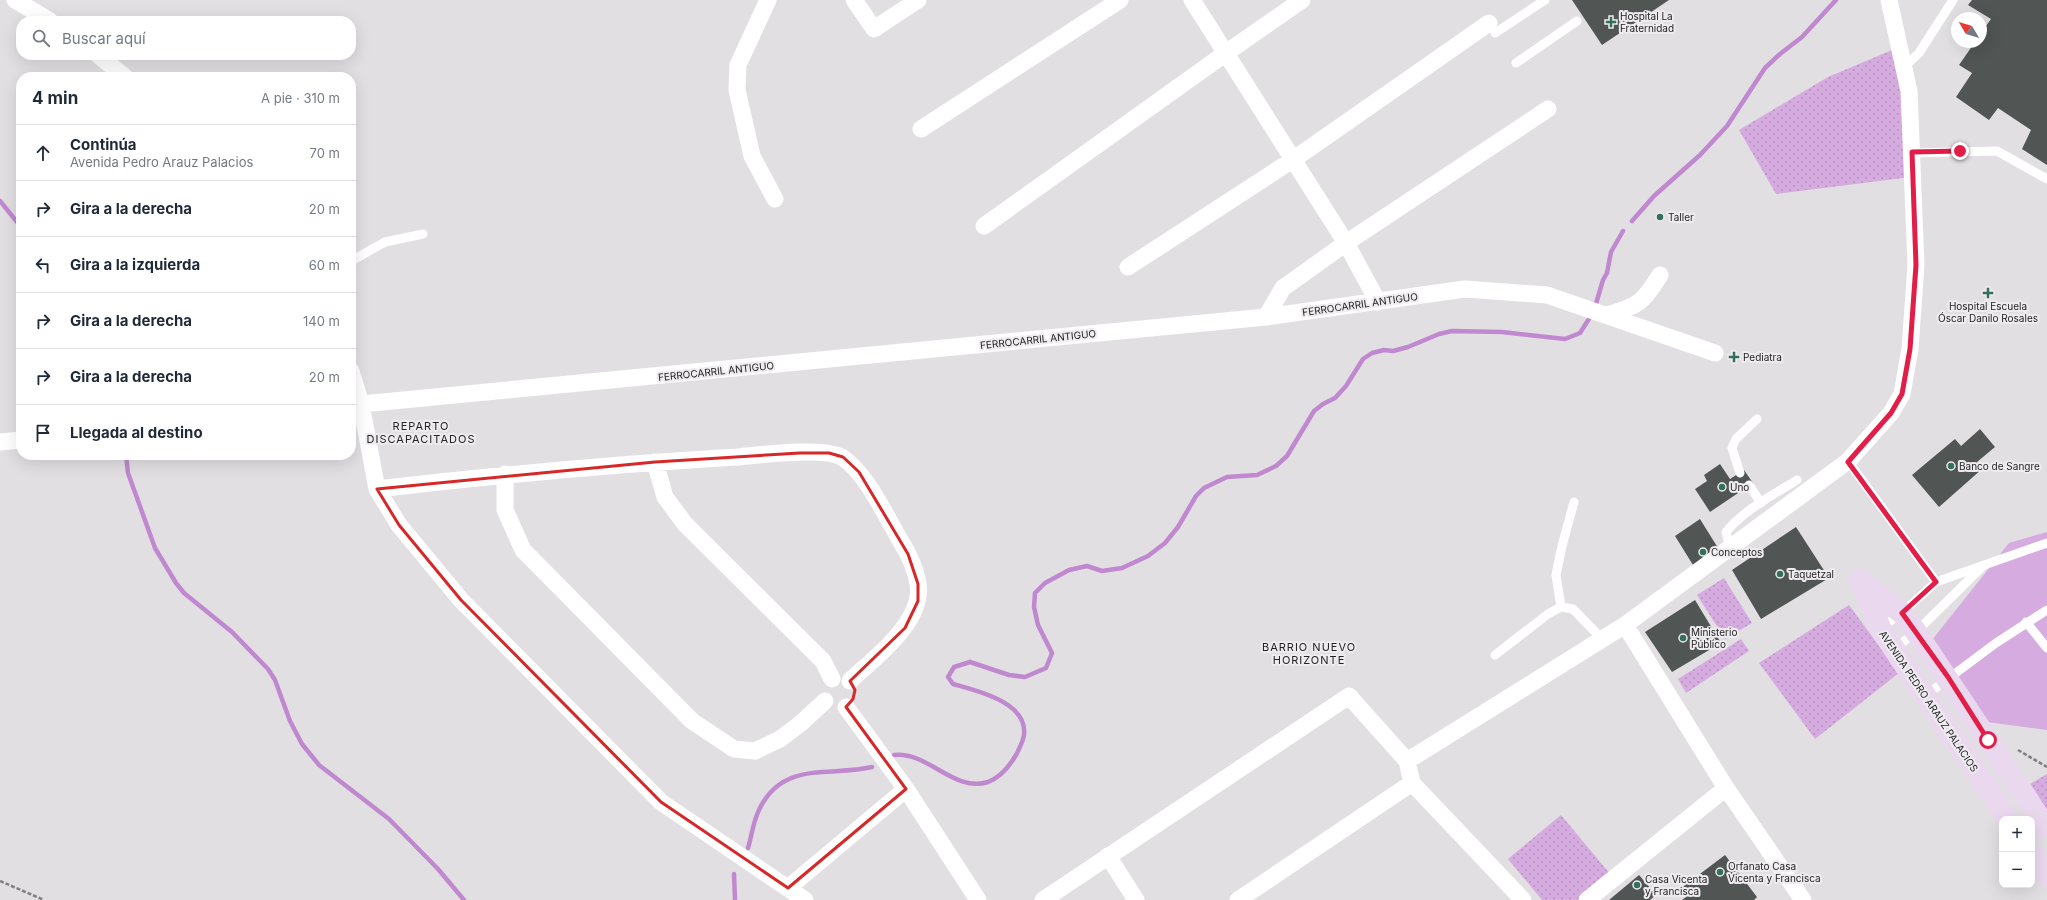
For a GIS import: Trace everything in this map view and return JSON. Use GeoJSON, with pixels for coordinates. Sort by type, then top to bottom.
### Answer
{"type":"FeatureCollection","features":[{"type":"Feature","properties":{"kind":"street"},"geometry":{"type":"LineString","coordinates":[[15,0],[42,16]]}},
{"type":"Feature","properties":{"kind":"street"},"geometry":{"type":"LineString","coordinates":[[768,0],[738,65],[737,90],[752,156],[775,199]]}},
{"type":"Feature","properties":{"kind":"street"},"geometry":{"type":"LineString","coordinates":[[854,0],[874,29],[918,0]]}},
{"type":"Feature","properties":{"kind":"street"},"geometry":{"type":"LineString","coordinates":[[921,129],[1120,0]]}},
{"type":"Feature","properties":{"kind":"street"},"geometry":{"type":"LineString","coordinates":[[1192,0],[1346,243],[1378,302]]}},
{"type":"Feature","properties":{"kind":"street"},"geometry":{"type":"LineString","coordinates":[[984,226],[1302,0]]}},
{"type":"Feature","properties":{"kind":"street"},"geometry":{"type":"LineString","coordinates":[[1407,761],[1603,640],[1624,625],[1848,462],[1891,413],[1902,394],[1910,349],[1916,265],[1909,91],[1889,0]]}},
{"type":"Feature","properties":{"kind":"street"},"geometry":{"type":"LineString","coordinates":[[1128,267],[1294,160],[1492,28]]}},
{"type":"Feature","properties":{"kind":"street"},"geometry":{"type":"LineString","coordinates":[[104,60],[119,72]]}},
{"type":"Feature","properties":{"kind":"street"},"geometry":{"type":"LineString","coordinates":[[1266,317],[1283,288],[1346,243],[1548,109]]}},
{"type":"Feature","properties":{"kind":"street"},"geometry":{"type":"LineString","coordinates":[[1607,315],[1631,308],[1643,298],[1660,275]]}},
{"type":"Feature","properties":{"kind":"street","name":"FERROCARRIL ANTIGUO"},"geometry":{"type":"LineString","coordinates":[[356,404],[1266,317],[1465,289],[1547,295],[1715,353]]}},
{"type":"Feature","properties":{"kind":"street"},"geometry":{"type":"LineString","coordinates":[[356,404],[377,489],[399,525],[461,600],[661,802],[805,900]]}},
{"type":"Feature","properties":{"kind":"street"},"geometry":{"type":"LineString","coordinates":[[0,442],[16,440]]}},
{"type":"Feature","properties":{"kind":"street"},"geometry":{"type":"LineString","coordinates":[[377,489],[505,474],[655,462],[829,452],[842,457],[859,472],[908,554],[918,584],[918,601],[905,628],[850,681]]}},
{"type":"Feature","properties":{"kind":"street"},"geometry":{"type":"LineString","coordinates":[[655,462],[665,497],[685,524],[822,661],[832,678]]}},
{"type":"Feature","properties":{"kind":"street"},"geometry":{"type":"LineString","coordinates":[[505,474],[505,510],[523,550],[692,722],[734,749],[755,751],[780,739],[800,724],[825,701]]}},
{"type":"Feature","properties":{"kind":"street","name":"AVENIDA PEDRO ARAUZ PALACIOS"},"geometry":{"type":"LineString","coordinates":[[2006,816],[1880,628],[1860,580],[1902,613],[1948,677],[2020,791],[2047,829]]}},
{"type":"Feature","properties":{"kind":"street"},"geometry":{"type":"LineString","coordinates":[[1624,625],[1726,788],[1803,900]]}},
{"type":"Feature","properties":{"kind":"street"},"geometry":{"type":"LineString","coordinates":[[842,677],[850,681],[855,690],[853,700],[846,707],[838,709],[825,701],[823,692],[826,684],[832,678],[842,677]]}},
{"type":"Feature","properties":{"kind":"street"},"geometry":{"type":"LineString","coordinates":[[1043,900],[1348,696],[1407,761],[1412,783],[1523,900]]}},
{"type":"Feature","properties":{"kind":"street"},"geometry":{"type":"LineString","coordinates":[[846,707],[906,789],[978,900]]}},
{"type":"Feature","properties":{"kind":"street"},"geometry":{"type":"LineString","coordinates":[[1238,900],[1412,783]]}},
{"type":"Feature","properties":{"kind":"street"},"geometry":{"type":"LineString","coordinates":[[1587,900],[1726,788]]}},
{"type":"Feature","properties":{"kind":"street"},"geometry":{"type":"LineString","coordinates":[[788,888],[906,789]]}},
{"type":"Feature","properties":{"kind":"street"},"geometry":{"type":"LineString","coordinates":[[2038,854],[2047,876]]}},
{"type":"Feature","properties":{"kind":"street"},"geometry":{"type":"LineString","coordinates":[[1108,856],[1136,900]]}},
{"type":"Feature","properties":{"kind":"lane"},"geometry":{"type":"LineString","coordinates":[[1492,28],[1535,3],[1545,0]]}},
{"type":"Feature","properties":{"kind":"lane"},"geometry":{"type":"LineString","coordinates":[[1904,67],[1919,53],[1953,0]]}},
{"type":"Feature","properties":{"kind":"lane"},"geometry":{"type":"LineString","coordinates":[[1516,63],[1577,21]]}},
{"type":"Feature","properties":{"kind":"lane"},"geometry":{"type":"LineString","coordinates":[[1912,152],[1997,151],[2047,179]]}},
{"type":"Feature","properties":{"kind":"lane"},"geometry":{"type":"LineString","coordinates":[[356,258],[385,242],[423,234]]}},
{"type":"Feature","properties":{"kind":"lane"},"geometry":{"type":"LineString","coordinates":[[1740,473],[1732,448],[1736,439],[1758,419]]}},
{"type":"Feature","properties":{"kind":"lane"},"geometry":{"type":"LineString","coordinates":[[1848,462],[1936,582]]}},
{"type":"Feature","properties":{"kind":"lane"},"geometry":{"type":"LineString","coordinates":[[1730,548],[1726,532],[1731,525],[1760,503],[1797,480]]}},
{"type":"Feature","properties":{"kind":"lane"},"geometry":{"type":"LineString","coordinates":[[1749,485],[1760,503]]}},
{"type":"Feature","properties":{"kind":"lane"},"geometry":{"type":"LineString","coordinates":[[1561,607],[1556,575],[1574,502]]}},
{"type":"Feature","properties":{"kind":"lane"},"geometry":{"type":"LineString","coordinates":[[1880,628],[1902,613],[1936,582],[1986,563],[2047,543]]}},
{"type":"Feature","properties":{"kind":"lane"},"geometry":{"type":"LineString","coordinates":[[1894,649],[1916,632],[1986,563]]}},
{"type":"Feature","properties":{"kind":"lane"},"geometry":{"type":"LineString","coordinates":[[1495,655],[1548,614],[1561,607],[1572,609],[1603,640]]}},
{"type":"Feature","properties":{"kind":"lane"},"geometry":{"type":"LineString","coordinates":[[1925,696],[1948,677],[2026,622],[2047,610]]}},
{"type":"Feature","properties":{"kind":"lane"},"geometry":{"type":"LineString","coordinates":[[2026,622],[2047,648]]}},
{"type":"Feature","properties":{"kind":"path"},"geometry":{"type":"LineString","coordinates":[[0,880],[44,900]]}},
{"type":"Feature","properties":{"kind":"highlighted area"},"geometry":{"type":"Polygon","coordinates":[[[800,453],[829,453],[843,457],[859,472],[908,554],[918,584],[918,601],[905,628],[850,681],[855,690],[853,699],[846,707],[906,789],[788,888],[661,802],[461,600],[399,525],[377,489],[655,462],[800,453]]]}},
{"type":"Feature","properties":{"kind":"shaded area"},"geometry":{"type":"Polygon","coordinates":[[[1892,50],[1907,102],[1911,177],[1776,194],[1739,130],[1828,77],[1892,50]]]}},
{"type":"Feature","properties":{"kind":"shaded area"},"geometry":{"type":"Polygon","coordinates":[[[2047,532],[2047,730],[1979,721],[1928,645],[2009,543],[2047,532]]]}},
{"type":"Feature","properties":{"kind":"shaded area"},"geometry":{"type":"Polygon","coordinates":[[[1724,578],[1752,623],[1725,639],[1697,595],[1724,578]]]}},
{"type":"Feature","properties":{"kind":"shaded area"},"geometry":{"type":"Polygon","coordinates":[[[1849,605],[1899,673],[1815,739],[1759,663],[1849,605]]]}},
{"type":"Feature","properties":{"kind":"shaded area"},"geometry":{"type":"Polygon","coordinates":[[[1741,639],[1749,651],[1686,693],[1678,679],[1741,639]]]}},
{"type":"Feature","properties":{"kind":"shaded area"},"geometry":{"type":"Polygon","coordinates":[[[2047,774],[2047,817],[2025,787],[2047,774]]]}},
{"type":"Feature","properties":{"kind":"shaded area"},"geometry":{"type":"Polygon","coordinates":[[[1561,815],[1611,875],[1581,900],[1542,900],[1508,859],[1561,815]]]}},
{"type":"Feature","properties":{"kind":"building","name":"Hospital La Fraternidad"},"geometry":{"type":"Polygon","coordinates":[[[1572,0],[1669,0],[1602,45],[1572,0]]]}},
{"type":"Feature","properties":{"kind":"building"},"geometry":{"type":"Polygon","coordinates":[[[1972,0],[2047,0],[2047,165],[2022,149],[2031,130],[1998,108],[1989,120],[1956,97],[1972,73],[1959,65],[1971,48],[1987,48],[1987,25],[1991,19],[1987,17],[1987,12],[1980,12],[1968,5],[1972,0]]]}},
{"type":"Feature","properties":{"kind":"building","name":"Banco de Sangre"},"geometry":{"type":"Polygon","coordinates":[[[1980,429],[1995,447],[1977,462],[1982,469],[1939,507],[1912,475],[1955,439],[1961,446],[1980,429]]]}},
{"type":"Feature","properties":{"kind":"building","name":"Uno"},"geometry":{"type":"Polygon","coordinates":[[[1720,464],[1730,479],[1744,470],[1753,483],[1710,512],[1695,489],[1707,481],[1704,475],[1720,464]]]}},
{"type":"Feature","properties":{"kind":"building"},"geometry":{"type":"Polygon","coordinates":[[[1700,519],[1718,548],[1693,565],[1675,536],[1700,519]]]}},
{"type":"Feature","properties":{"kind":"building","name":"Taquetzal"},"geometry":{"type":"Polygon","coordinates":[[[1796,527],[1829,578],[1761,619],[1732,570],[1796,527]]]}},
{"type":"Feature","properties":{"kind":"building","name":"Ministerio Público"},"geometry":{"type":"Polygon","coordinates":[[[1695,600],[1721,643],[1672,672],[1645,632],[1695,600]]]}},
{"type":"Feature","properties":{"kind":"building","name":"Orfanato Casa Vicenta y Francisca"},"geometry":{"type":"Polygon","coordinates":[[[1725,855],[1757,897],[1754,900],[1682,900],[1686,897],[1680,889],[1725,855]]]}},
{"type":"Feature","properties":{"kind":"building","name":"Casa Vicenta y Francisca"},"geometry":{"type":"Polygon","coordinates":[[[1639,875],[1656,895],[1650,900],[1609,900],[1639,875]]]}},
{"type":"Feature","properties":{"kind":"waterway"},"geometry":{"type":"LineString","coordinates":[[1632,221],[1654,196],[1700,155],[1727,126],[1765,68],[1802,37],[1836,0]]}},
{"type":"Feature","properties":{"kind":"waterway"},"geometry":{"type":"LineString","coordinates":[[0,201],[16,221]]}},
{"type":"Feature","properties":{"kind":"waterway"},"geometry":{"type":"LineString","coordinates":[[1595,307],[1603,280],[1607,273],[1611,252],[1623,231]]}},
{"type":"Feature","properties":{"kind":"waterway"},"geometry":{"type":"LineString","coordinates":[[894,755],[906,755],[918,759],[964,782],[976,784],[988,782],[1001,774],[1010,764],[1021,745],[1024,735],[1023,724],[1018,714],[1010,706],[975,690],[953,684],[948,677],[954,667],[970,662],[1009,675],[1025,677],[1046,668],[1052,653],[1038,625],[1034,607],[1035,593],[1045,583],[1069,570],[1087,566],[1102,571],[1122,568],[1148,556],[1165,543],[1178,527],[1196,496],[1204,488],[1227,477],[1257,475],[1276,466],[1287,456],[1314,411],[1323,404],[1335,398],[1346,386],[1363,359],[1372,353],[1384,350],[1393,351],[1408,347],[1439,334],[1452,331],[1502,332],[1565,339],[1580,333],[1592,314]]}},
{"type":"Feature","properties":{"kind":"waterway"},"geometry":{"type":"LineString","coordinates":[[127,460],[128,473],[155,548],[176,583],[184,593],[232,632],[268,669],[275,680],[290,721],[302,744],[319,765],[389,819],[438,869],[464,900]]}},
{"type":"Feature","properties":{"kind":"waterway"},"geometry":{"type":"LineString","coordinates":[[748,848],[759,810],[769,794],[780,784],[794,777],[808,774],[856,770],[872,767]]}},
{"type":"Feature","properties":{"kind":"waterway"},"geometry":{"type":"LineString","coordinates":[[734,874],[735,900]]}},
{"type":"Feature","properties":{"kind":"place","name":"Hospital La Fraternidad"},"geometry":{"type":"Point","coordinates":[1611,22]}},
{"type":"Feature","properties":{"kind":"place","name":"Taller"},"geometry":{"type":"Point","coordinates":[1660,217]}},
{"type":"Feature","properties":{"kind":"place","name":"Hospital Escuela Óscar Danilo Rosales"},"geometry":{"type":"Point","coordinates":[1988,293]}},
{"type":"Feature","properties":{"kind":"place","name":"Pediatra"},"geometry":{"type":"Point","coordinates":[1734,357]}},
{"type":"Feature","properties":{"kind":"place","name":"Banco de Sangre"},"geometry":{"type":"Point","coordinates":[1951,466]}},
{"type":"Feature","properties":{"kind":"place","name":"Uno"},"geometry":{"type":"Point","coordinates":[1722,487]}},
{"type":"Feature","properties":{"kind":"place","name":"Conceptos"},"geometry":{"type":"Point","coordinates":[1703,552]}},
{"type":"Feature","properties":{"kind":"place","name":"Taquetzal"},"geometry":{"type":"Point","coordinates":[1780,574]}},
{"type":"Feature","properties":{"kind":"place","name":"Ministerio Público"},"geometry":{"type":"Point","coordinates":[1683,638]}},
{"type":"Feature","properties":{"kind":"place","name":"Orfanato Casa Vicenta y Francisca"},"geometry":{"type":"Point","coordinates":[1720,872]}},
{"type":"Feature","properties":{"kind":"place","name":"Casa Vicenta y Francisca"},"geometry":{"type":"Point","coordinates":[1637,885]}},
{"type":"Feature","properties":{"kind":"district","name":"REPARTO DISCAPACITADOS"},"geometry":{"type":"Point","coordinates":[421,432]}},
{"type":"Feature","properties":{"kind":"district","name":"BARRIO NUEVO HORIZONTE"},"geometry":{"type":"Point","coordinates":[1309,653]}},
{"type":"Feature","properties":{"kind":"route"},"geometry":{"type":"LineString","coordinates":[[1960,151],[1912,152],[1916,265],[1910,349],[1902,394],[1891,413],[1848,462],[1936,582],[1902,613],[1948,677],[1988,740]]}}]}
